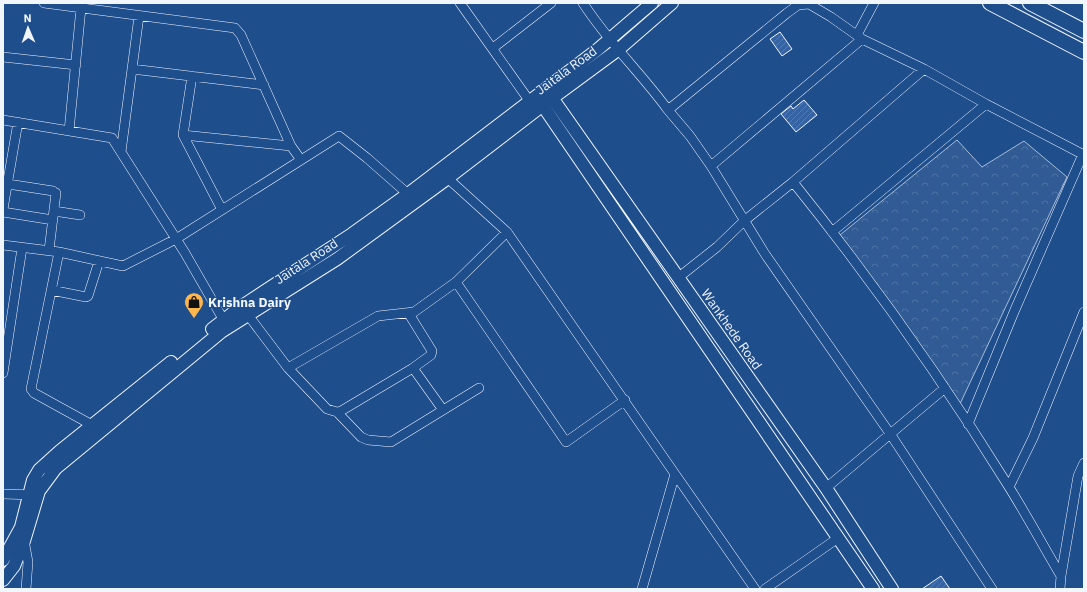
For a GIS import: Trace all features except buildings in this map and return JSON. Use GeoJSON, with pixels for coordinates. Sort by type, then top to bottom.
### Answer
{"type":"FeatureCollection","features":[{"type":"Feature","properties":{"kind":"main road","name":"Jaitala Road"},"geometry":{"type":"LineString","coordinates":[[245,310],[337,259],[540,100],[652,3]]}},
{"type":"Feature","properties":{"kind":"main road","name":"Jaitala Road"},"geometry":{"type":"LineString","coordinates":[[540,100],[619,49],[672,3]]}},
{"type":"Feature","properties":{"kind":"main road"},"geometry":{"type":"LineString","coordinates":[[990,3],[1084,52]]}},
{"type":"Feature","properties":{"kind":"main road"},"geometry":{"type":"LineString","coordinates":[[1030,3],[1084,31]]}},
{"type":"Feature","properties":{"kind":"main road"},"geometry":{"type":"LineString","coordinates":[[540,100],[873,589]]}},
{"type":"Feature","properties":{"kind":"main road","name":"Wankhede Road"},"geometry":{"type":"LineString","coordinates":[[540,100],[679,277],[704,316],[826,488],[892,589]]}},
{"type":"Feature","properties":{"kind":"main road","name":"Jaitala Road"},"geometry":{"type":"LineString","coordinates":[[3,580],[14,566],[24,541],[33,495],[33,480],[39,470],[92,425],[245,310],[408,194],[444,174]]}},
{"type":"Feature","properties":{"kind":"main road","name":"Jaitala Road"},"geometry":{"type":"LineString","coordinates":[[3,560],[21,527],[33,495],[56,468],[226,324]]}},
{"type":"Feature","properties":{"kind":"street"},"geometry":{"type":"LineString","coordinates":[[44,3],[234,28],[241,35],[291,146],[300,160]]}},
{"type":"Feature","properties":{"kind":"street"},"geometry":{"type":"LineString","coordinates":[[460,3],[493,48],[540,100]]}},
{"type":"Feature","properties":{"kind":"street"},"geometry":{"type":"LineString","coordinates":[[493,48],[551,3]]}},
{"type":"Feature","properties":{"kind":"street"},"geometry":{"type":"LineString","coordinates":[[583,3],[598,26],[650,85],[668,110],[690,136],[711,166],[744,221],[799,304],[891,435],[992,589]]}},
{"type":"Feature","properties":{"kind":"street"},"geometry":{"type":"LineString","coordinates":[[711,166],[860,37],[874,3]]}},
{"type":"Feature","properties":{"kind":"street"},"geometry":{"type":"LineString","coordinates":[[668,110],[798,5],[808,4],[831,17],[860,37],[924,69],[986,104],[1083,155],[1014,312],[968,424]]}},
{"type":"Feature","properties":{"kind":"street"},"geometry":{"type":"LineString","coordinates":[[69,131],[81,8]]}},
{"type":"Feature","properties":{"kind":"street"},"geometry":{"type":"LineString","coordinates":[[121,152],[139,16]]}},
{"type":"Feature","properties":{"kind":"street"},"geometry":{"type":"LineString","coordinates":[[3,57],[76,65]]}},
{"type":"Feature","properties":{"kind":"street"},"geometry":{"type":"LineString","coordinates":[[132,69],[264,85]]}},
{"type":"Feature","properties":{"kind":"street"},"geometry":{"type":"LineString","coordinates":[[679,277],[718,247],[744,221],[793,182],[924,69]]}},
{"type":"Feature","properties":{"kind":"street"},"geometry":{"type":"LineString","coordinates":[[192,76],[183,135],[222,210]]}},
{"type":"Feature","properties":{"kind":"street"},"geometry":{"type":"LineString","coordinates":[[832,232],[986,104]]}},
{"type":"Feature","properties":{"kind":"street"},"geometry":{"type":"LineString","coordinates":[[3,120],[112,138],[176,239],[226,324]]}},
{"type":"Feature","properties":{"kind":"street"},"geometry":{"type":"LineString","coordinates":[[3,209],[18,122]]}},
{"type":"Feature","properties":{"kind":"street"},"geometry":{"type":"LineString","coordinates":[[183,135],[291,146]]}},
{"type":"Feature","properties":{"kind":"street"},"geometry":{"type":"LineString","coordinates":[[3,245],[49,250],[123,266],[176,239],[339,136],[408,194]]}},
{"type":"Feature","properties":{"kind":"street"},"geometry":{"type":"LineString","coordinates":[[444,174],[507,232],[755,589]]}},
{"type":"Feature","properties":{"kind":"street"},"geometry":{"type":"LineString","coordinates":[[793,182],[832,232],[945,388],[1009,487],[1061,576]]}},
{"type":"Feature","properties":{"kind":"street"},"geometry":{"type":"LineString","coordinates":[[8,184],[55,192],[49,250]]}},
{"type":"Feature","properties":{"kind":"street"},"geometry":{"type":"LineString","coordinates":[[3,212],[53,216],[80,215]]}},
{"type":"Feature","properties":{"kind":"street"},"geometry":{"type":"LineString","coordinates":[[288,368],[378,316],[387,314],[409,314],[414,312],[456,282],[507,232]]}},
{"type":"Feature","properties":{"kind":"street"},"geometry":{"type":"LineString","coordinates":[[3,373],[8,314],[22,248]]}},
{"type":"Feature","properties":{"kind":"street"},"geometry":{"type":"LineString","coordinates":[[59,252],[31,389],[34,393],[92,425]]}},
{"type":"Feature","properties":{"kind":"street"},"geometry":{"type":"LineString","coordinates":[[51,290],[86,297],[88,296],[99,261]]}},
{"type":"Feature","properties":{"kind":"street"},"geometry":{"type":"LineString","coordinates":[[456,282],[566,442],[624,400]]}},
{"type":"Feature","properties":{"kind":"street"},"geometry":{"type":"LineString","coordinates":[[245,310],[288,368],[327,410],[337,412],[361,437],[375,442],[391,442],[479,388]]}},
{"type":"Feature","properties":{"kind":"street"},"geometry":{"type":"LineString","coordinates":[[1009,487],[1033,438],[1084,312]]}},
{"type":"Feature","properties":{"kind":"street"},"geometry":{"type":"LineString","coordinates":[[337,412],[413,368],[431,354],[432,351],[409,314]]}},
{"type":"Feature","properties":{"kind":"street"},"geometry":{"type":"LineString","coordinates":[[413,368],[443,410]]}},
{"type":"Feature","properties":{"kind":"street"},"geometry":{"type":"LineString","coordinates":[[826,488],[891,435],[945,388]]}},
{"type":"Feature","properties":{"kind":"street"},"geometry":{"type":"LineString","coordinates":[[1060,589],[1078,476],[1084,463]]}},
{"type":"Feature","properties":{"kind":"street"},"geometry":{"type":"LineString","coordinates":[[642,589],[675,474]]}},
{"type":"Feature","properties":{"kind":"street"},"geometry":{"type":"LineString","coordinates":[[3,494],[33,495]]}},
{"type":"Feature","properties":{"kind":"street"},"geometry":{"type":"LineString","coordinates":[[21,527],[28,562],[26,589]]}},
{"type":"Feature","properties":{"kind":"street"},"geometry":{"type":"LineString","coordinates":[[765,589],[838,538]]}},
{"type":"Feature","properties":{"kind":"green space"},"geometry":{"type":"Polygon","coordinates":[[[957,140],[982,167],[1024,141],[1067,177],[959,406],[840,235],[957,140]]]}},
{"type":"Feature","properties":{"kind":"place","name":"Krishna Dairy"},"geometry":{"type":"Point","coordinates":[194,319]}}]}
